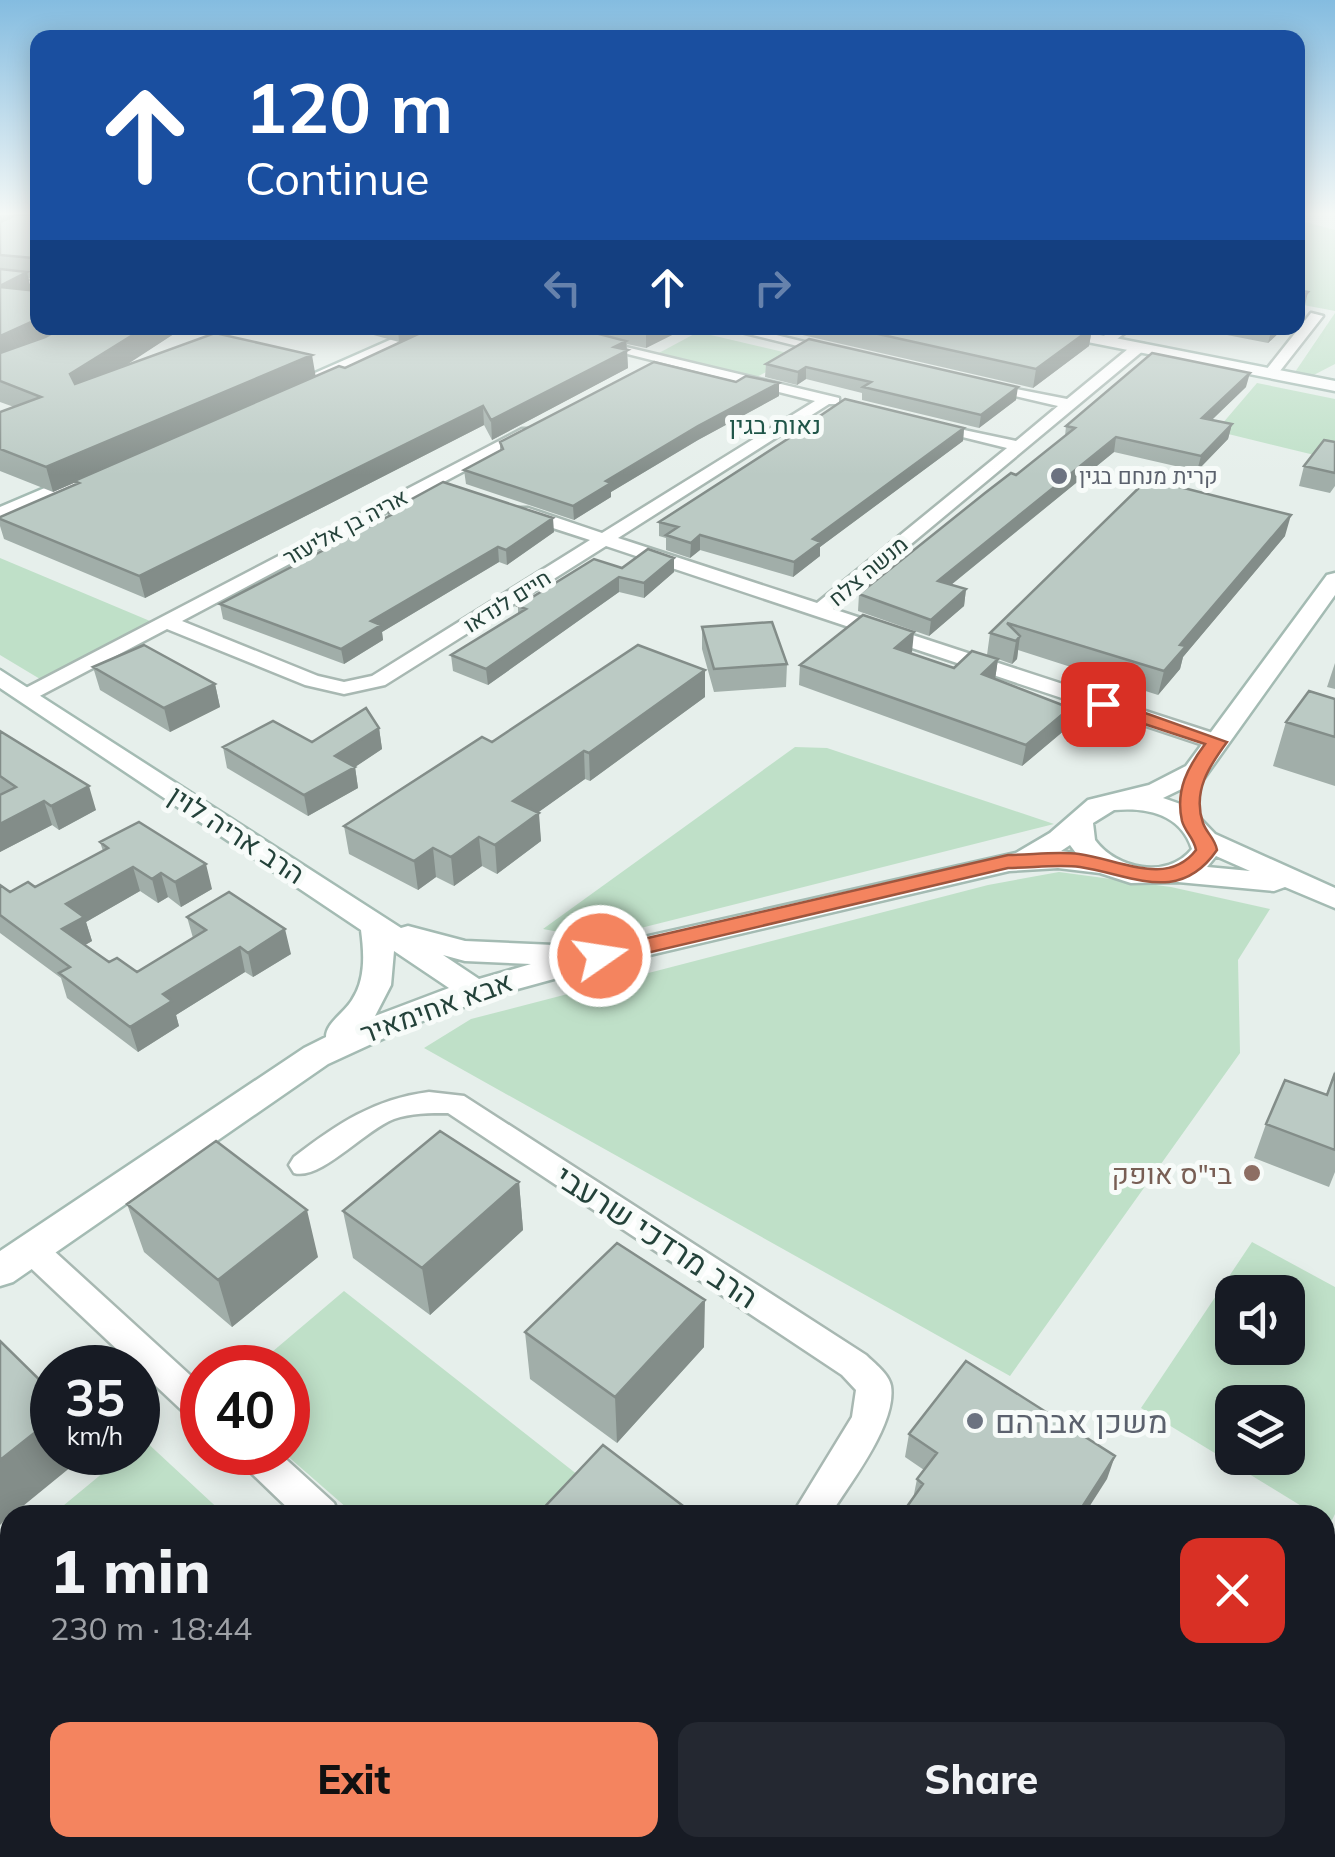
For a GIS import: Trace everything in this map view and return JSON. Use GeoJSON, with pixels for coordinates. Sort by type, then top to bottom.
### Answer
{"type":"FeatureCollection","features":[{"type":"Feature","properties":{"kind":"street"},"geometry":{"type":"LineString","coordinates":[[1305,330],[1316,316]]}},
{"type":"Feature","properties":{"kind":"street"},"geometry":{"type":"LineString","coordinates":[[285,396],[423,335]]}},
{"type":"Feature","properties":{"kind":"street"},"geometry":{"type":"LineString","coordinates":[[560,335],[663,360]]}},
{"type":"Feature","properties":{"kind":"street"},"geometry":{"type":"LineString","coordinates":[[763,335],[844,353]]}},
{"type":"Feature","properties":{"kind":"street"},"geometry":{"type":"LineString","coordinates":[[1080,335],[1334,386]]}},
{"type":"Feature","properties":{"kind":"street"},"geometry":{"type":"LineString","coordinates":[[1107,340],[1114,335]]}},
{"type":"Feature","properties":{"kind":"street"},"geometry":{"type":"LineString","coordinates":[[1271,374],[1301,335]]}},
{"type":"Feature","properties":{"kind":"street","name":"מנשה צלח"},"geometry":{"type":"LineString","coordinates":[[501,505],[820,610],[1139,347]]}},
{"type":"Feature","properties":{"kind":"street"},"geometry":{"type":"LineString","coordinates":[[630,377],[663,360]]}},
{"type":"Feature","properties":{"kind":"street","name":"חיים לנדאו"},"geometry":{"type":"LineString","coordinates":[[167,622],[312,682],[344,688],[378,681],[836,402],[663,360]]}},
{"type":"Feature","properties":{"kind":"street"},"geometry":{"type":"LineString","coordinates":[[976,383],[1069,404]]}},
{"type":"Feature","properties":{"kind":"street","name":"אריה בן אליעזר"},"geometry":{"type":"LineString","coordinates":[[27,695],[549,420]]}},
{"type":"Feature","properties":{"kind":"street"},"geometry":{"type":"LineString","coordinates":[[922,423],[1018,446]]}},
{"type":"Feature","properties":{"kind":"street"},"geometry":{"type":"LineString","coordinates":[[0,514],[102,476],[0,527]]}},
{"type":"Feature","properties":{"kind":"street"},"geometry":{"type":"LineString","coordinates":[[431,482],[466,494]]}},
{"type":"Feature","properties":{"kind":"street"},"geometry":{"type":"LineString","coordinates":[[1008,862],[1055,843],[1102,804],[1158,791],[1195,772],[1335,580]]}},
{"type":"Feature","properties":{"kind":"street"},"geometry":{"type":"LineString","coordinates":[[820,610],[1217,742]]}},
{"type":"Feature","properties":{"kind":"street","name":"הרב אריה לוין"},"geometry":{"type":"LineString","coordinates":[[0,678],[474,990]]}},
{"type":"Feature","properties":{"kind":"street"},"geometry":{"type":"LineString","coordinates":[[1180,874],[1202,860],[1195,772]]}},
{"type":"Feature","properties":{"kind":"street"},"geometry":{"type":"LineString","coordinates":[[1120,801],[1160,806],[1199,831],[1325,895]]}},
{"type":"Feature","properties":{"kind":"street"},"geometry":{"type":"LineString","coordinates":[[1079,821],[1077,832],[1082,844],[1109,866]]}},
{"type":"Feature","properties":{"kind":"street","name":"אבא אחימאיר"},"geometry":{"type":"LineString","coordinates":[[0,1271],[316,1056],[366,1030],[474,990],[630,949],[1008,862],[1058,858],[1145,876],[1237,877],[1325,895]]}},
{"type":"Feature","properties":{"kind":"street"},"geometry":{"type":"LineString","coordinates":[[316,1056],[367,1007],[382,959],[376,926],[433,944],[494,954],[536,957],[630,949]]}},
{"type":"Feature","properties":{"kind":"street","name":"הרב מרדכי שרעבי"},"geometry":{"type":"LineString","coordinates":[[304,1165],[371,1114],[421,1101],[454,1102],[854,1365],[874,1386],[870,1421],[816,1505]]}},
{"type":"Feature","properties":{"kind":"street"},"geometry":{"type":"LineString","coordinates":[[31,1250],[180,1386]]}},
{"type":"Feature","properties":{"kind":"street"},"geometry":{"type":"LineString","coordinates":[[277,1475],[310,1505]]}},
{"type":"Feature","properties":{"kind":"green space"},"geometry":{"type":"Polygon","coordinates":[[[1305,302],[1335,302],[1335,311],[1305,305],[1305,302]]]}},
{"type":"Feature","properties":{"kind":"green space"},"geometry":{"type":"Polygon","coordinates":[[[1335,313],[1335,364],[1308,378],[1293,375],[1335,313]]]}},
{"type":"Feature","properties":{"kind":"green space"},"geometry":{"type":"Polygon","coordinates":[[[692,335],[711,335],[796,355],[757,377],[657,354],[692,335]]]}},
{"type":"Feature","properties":{"kind":"green space"},"geometry":{"type":"Polygon","coordinates":[[[1257,383],[1335,399],[1335,460],[1216,431],[1257,383]]]}},
{"type":"Feature","properties":{"kind":"green space"},"geometry":{"type":"Polygon","coordinates":[[[0,558],[150,621],[40,679],[0,655],[0,558]]]}},
{"type":"Feature","properties":{"kind":"green space"},"geometry":{"type":"Polygon","coordinates":[[[795,747],[827,748],[1054,824],[597,939],[543,929],[795,747]]]}},
{"type":"Feature","properties":{"kind":"green space"},"geometry":{"type":"Polygon","coordinates":[[[1059,872],[1171,887],[1270,909],[1238,960],[1240,1053],[1010,1376],[424,1048],[471,1019],[988,885],[1059,872]]]}},
{"type":"Feature","properties":{"kind":"green space"},"geometry":{"type":"Polygon","coordinates":[[[1252,1242],[1335,1287],[1335,1505],[1300,1505],[1251,1475],[1305,1475],[1305,1385],[1215,1385],[1215,1453],[1141,1408],[1215,1297],[1215,1365],[1305,1365],[1305,1275],[1230,1275],[1252,1242]]]}},
{"type":"Feature","properties":{"kind":"green space"},"geometry":{"type":"Polygon","coordinates":[[[344,1291],[583,1479],[558,1505],[344,1505],[309,1475],[310,1345],[280,1345],[344,1291]]]}},
{"type":"Feature","properties":{"kind":"green space"},"geometry":{"type":"Polygon","coordinates":[[[160,1455],[214,1505],[64,1505],[100,1475],[160,1475],[160,1455]]]}},
{"type":"Feature","properties":{"kind":"building"},"geometry":{"type":"Polygon","coordinates":[[[0,302],[30,302],[30,323],[0,336],[0,302]]]}},
{"type":"Feature","properties":{"kind":"building"},"geometry":{"type":"Polygon","coordinates":[[[133,335],[70,374],[75,384],[210,335],[312,355],[46,467],[0,449],[0,412],[41,397],[0,381],[0,353],[45,337],[133,335]]]}},
{"type":"Feature","properties":{"kind":"building"},"geometry":{"type":"Polygon","coordinates":[[[416,335],[603,335],[626,341],[614,347],[628,350],[491,420],[483,406],[139,576],[0,519],[79,483],[74,481],[339,366],[345,368],[416,335]]]}},
{"type":"Feature","properties":{"kind":"building"},"geometry":{"type":"Polygon","coordinates":[[[883,335],[1082,335],[1036,369],[883,335]]]}},
{"type":"Feature","properties":{"kind":"building"},"geometry":{"type":"Polygon","coordinates":[[[809,339],[1018,387],[981,415],[863,387],[871,382],[806,367],[798,372],[766,364],[809,339]]]}},
{"type":"Feature","properties":{"kind":"building"},"geometry":{"type":"Polygon","coordinates":[[[1152,353],[1250,373],[1202,418],[1232,424],[1201,456],[1116,437],[938,581],[966,589],[931,620],[859,594],[1011,473],[1016,475],[1075,428],[1066,426],[1152,353]]]}},
{"type":"Feature","properties":{"kind":"building"},"geometry":{"type":"Polygon","coordinates":[[[654,362],[736,382],[746,376],[779,383],[698,426],[606,481],[611,483],[573,506],[464,470],[503,449],[500,442],[654,362]]]}},
{"type":"Feature","properties":{"kind":"building"},"geometry":{"type":"Polygon","coordinates":[[[845,399],[964,428],[813,539],[821,542],[794,562],[700,535],[691,543],[666,535],[678,527],[659,522],[845,399]]]}},
{"type":"Feature","properties":{"kind":"building"},"geometry":{"type":"Polygon","coordinates":[[[1324,440],[1335,442],[1335,473],[1304,466],[1324,440]]]}},
{"type":"Feature","properties":{"kind":"building"},"geometry":{"type":"Polygon","coordinates":[[[1148,479],[1291,515],[1180,645],[1186,646],[1164,671],[1007,623],[1020,636],[1016,641],[990,633],[1148,479]]]}},
{"type":"Feature","properties":{"kind":"building"},"geometry":{"type":"Polygon","coordinates":[[[443,482],[553,518],[506,550],[498,547],[371,621],[381,625],[341,649],[220,604],[393,514],[388,512],[443,482]]]}},
{"type":"Feature","properties":{"kind":"building"},"geometry":{"type":"Polygon","coordinates":[[[648,549],[674,558],[644,583],[619,577],[486,669],[451,655],[526,609],[518,606],[594,559],[622,568],[648,549]]]}},
{"type":"Feature","properties":{"kind":"building"},"geometry":{"type":"Polygon","coordinates":[[[863,615],[914,632],[895,648],[954,668],[972,651],[998,659],[982,674],[1070,708],[1026,745],[800,665],[863,615]]]}},
{"type":"Feature","properties":{"kind":"building"},"geometry":{"type":"Polygon","coordinates":[[[772,622],[787,664],[714,669],[702,627],[772,622]]]}},
{"type":"Feature","properties":{"kind":"building"},"geometry":{"type":"Polygon","coordinates":[[[144,645],[215,684],[164,708],[93,667],[144,645]]]}},
{"type":"Feature","properties":{"kind":"building"},"geometry":{"type":"Polygon","coordinates":[[[638,645],[705,670],[589,753],[584,751],[513,801],[539,813],[495,845],[479,837],[451,857],[433,848],[414,861],[344,826],[482,737],[492,742],[638,645]]]}},
{"type":"Feature","properties":{"kind":"building"},"geometry":{"type":"Polygon","coordinates":[[[1309,691],[1335,699],[1335,737],[1286,722],[1309,691]]]}},
{"type":"Feature","properties":{"kind":"building"},"geometry":{"type":"Polygon","coordinates":[[[366,708],[379,728],[335,756],[355,767],[304,795],[223,747],[273,721],[312,742],[366,708]]]}},
{"type":"Feature","properties":{"kind":"building"},"geometry":{"type":"Polygon","coordinates":[[[0,731],[89,786],[51,806],[44,801],[0,824],[0,795],[16,787],[0,776],[0,731]]]}},
{"type":"Feature","properties":{"kind":"building"},"geometry":{"type":"Polygon","coordinates":[[[139,822],[206,864],[175,882],[161,873],[152,879],[133,867],[66,904],[84,917],[62,929],[109,962],[117,958],[137,972],[206,930],[187,917],[229,892],[285,929],[248,953],[240,947],[163,994],[172,1001],[130,1027],[59,973],[70,967],[0,915],[0,885],[10,892],[28,882],[35,887],[108,848],[100,842],[139,822]]]}},
{"type":"Feature","properties":{"kind":"building"},"geometry":{"type":"Polygon","coordinates":[[[1335,1073],[1335,1150],[1266,1124],[1285,1080],[1327,1095],[1335,1073]]]}},
{"type":"Feature","properties":{"kind":"building"},"geometry":{"type":"Polygon","coordinates":[[[440,1131],[519,1182],[422,1268],[343,1211],[440,1131]]]}},
{"type":"Feature","properties":{"kind":"building"},"geometry":{"type":"Polygon","coordinates":[[[216,1141],[307,1210],[218,1280],[127,1204],[216,1141]]]}},
{"type":"Feature","properties":{"kind":"building"},"geometry":{"type":"Polygon","coordinates":[[[617,1243],[705,1300],[615,1397],[525,1332],[617,1243]]]}},
{"type":"Feature","properties":{"kind":"building"},"geometry":{"type":"Polygon","coordinates":[[[0,1341],[30,1370],[30,1436],[0,1460],[0,1341]]]}},
{"type":"Feature","properties":{"kind":"building","name":"משכן אברהם"},"geometry":{"type":"Polygon","coordinates":[[[966,1361],[1115,1456],[1083,1505],[908,1505],[923,1484],[917,1479],[937,1453],[909,1434],[966,1361]]]}},
{"type":"Feature","properties":{"kind":"building"},"geometry":{"type":"Polygon","coordinates":[[[603,1445],[682,1505],[546,1505],[603,1445]]]}},
{"type":"Feature","properties":{"kind":"place","name":"קרית מנחם בגין"},"geometry":{"type":"Point","coordinates":[1059,476]}},
{"type":"Feature","properties":{"kind":"place","name":"בי\"ס אופק"},"geometry":{"type":"Point","coordinates":[1252,1173]}},
{"type":"Feature","properties":{"kind":"place","name":"משכן אברהם"},"geometry":{"type":"Point","coordinates":[975,1421]}},
{"type":"Feature","properties":{"kind":"district","name":"נאות בגין"},"geometry":{"type":"Point","coordinates":[775,424]}},
{"type":"Feature","properties":{"kind":"route"},"geometry":{"type":"LineString","coordinates":[[600,956],[1008,862],[1042,858],[1078,860],[1145,876],[1180,874],[1193,868],[1206,850],[1205,840],[1193,823],[1191,791],[1195,772],[1217,742],[1103,704]]}}]}
